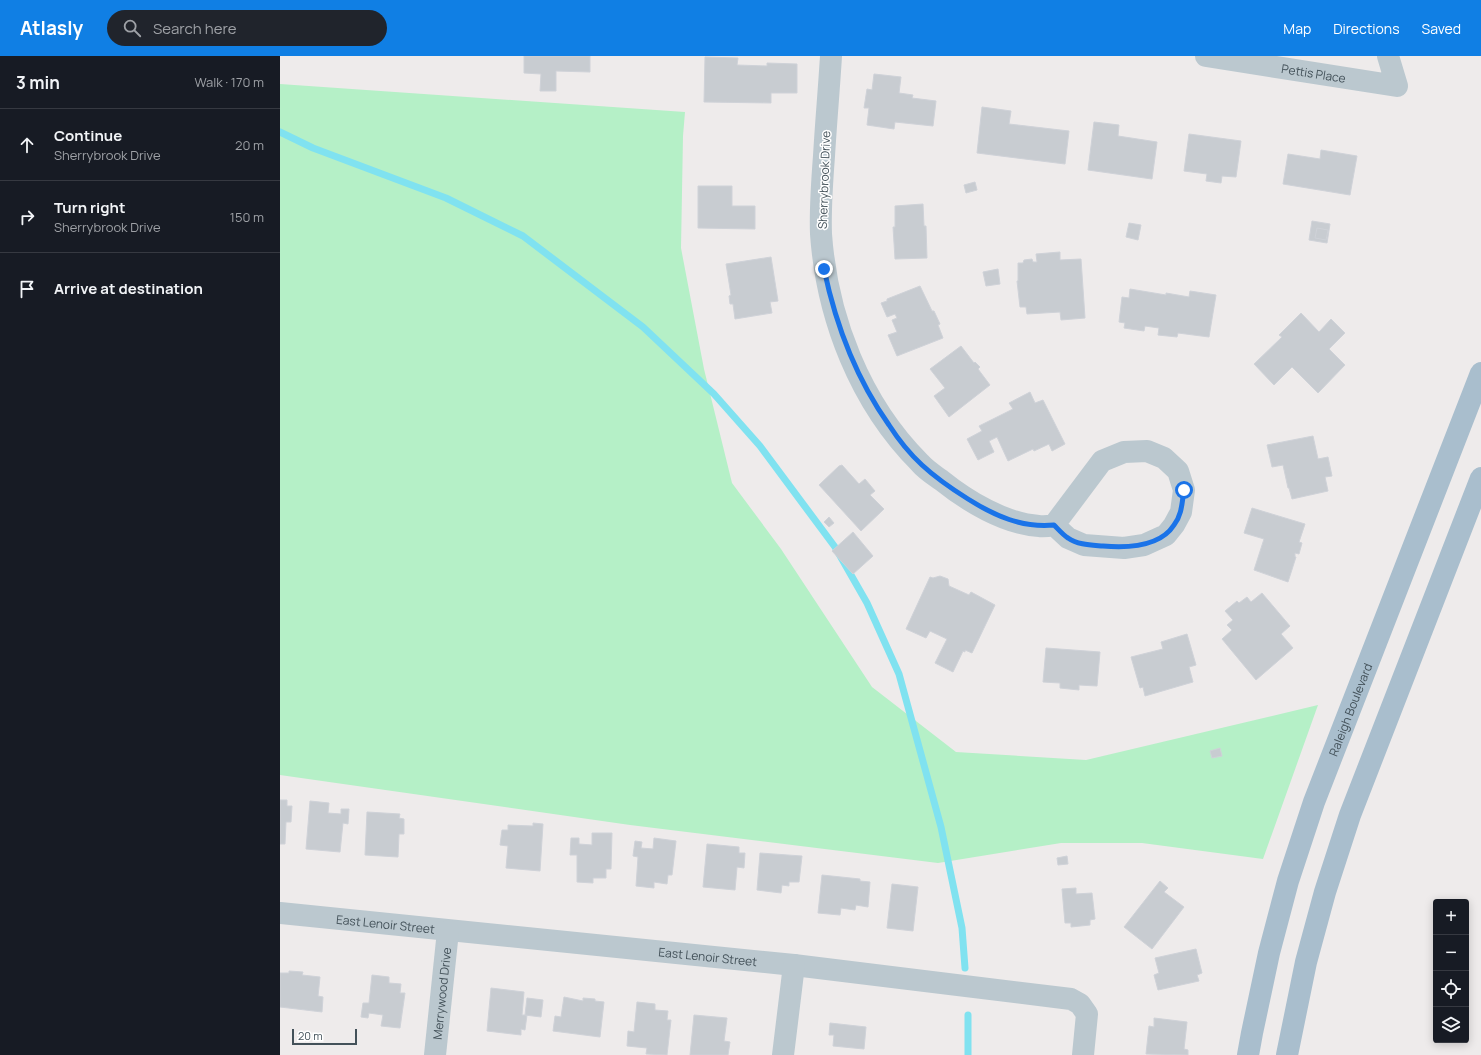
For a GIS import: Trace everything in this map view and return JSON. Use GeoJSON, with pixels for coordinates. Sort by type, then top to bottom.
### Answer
{"type":"FeatureCollection","features":[{"type":"Feature","properties":{"kind":"main road","name":"Raleigh Boulevard"},"geometry":{"type":"LineString","coordinates":[[1248,1055],[1269,953],[1288,881],[1314,802],[1481,373]]}},
{"type":"Feature","properties":{"kind":"main road"},"geometry":{"type":"LineString","coordinates":[[1287,1055],[1308,955],[1325,892],[1350,815],[1481,478]]}},
{"type":"Feature","properties":{"kind":"street","name":"Sherrybrook Drive"},"geometry":{"type":"LineString","coordinates":[[831,56],[821,202],[821,233],[824,269],[831,302],[858,375],[874,404],[899,440],[921,464],[953,490],[984,509],[1015,522],[1038,526],[1054,525]]}},
{"type":"Feature","properties":{"kind":"street","name":"Pettis Place"},"geometry":{"type":"LineString","coordinates":[[1206,56],[1397,86],[1388,56]]}},
{"type":"Feature","properties":{"kind":"street"},"geometry":{"type":"LineString","coordinates":[[1147,451],[1164,458],[1178,471],[1184,490],[1181,512],[1174,525],[1166,535],[1144,545],[1124,548],[1084,545],[1068,538],[1054,525],[1102,461],[1124,452],[1147,451]]}},
{"type":"Feature","properties":{"kind":"street","name":"East Lenoir Street"},"geometry":{"type":"LineString","coordinates":[[280,913],[794,965],[1071,999],[1080,1004],[1087,1014],[1083,1055]]}},
{"type":"Feature","properties":{"kind":"street","name":"Merrywood Drive"},"geometry":{"type":"LineString","coordinates":[[435,1055],[448,931]]}},
{"type":"Feature","properties":{"kind":"street"},"geometry":{"type":"LineString","coordinates":[[783,1055],[794,965]]}},
{"type":"Feature","properties":{"kind":"green space"},"geometry":{"type":"Polygon","coordinates":[[[280,84],[685,112],[683,136],[681,248],[704,369],[732,483],[781,549],[872,687],[956,752],[1086,760],[1318,705],[1263,859],[1142,843],[1061,843],[938,863],[630,825],[280,775],[280,84]]]}},
{"type":"Feature","properties":{"kind":"building"},"geometry":{"type":"Polygon","coordinates":[[[524,56],[590,56],[590,72],[556,71],[556,91],[540,91],[541,74],[524,73],[524,56]]]}},
{"type":"Feature","properties":{"kind":"building"},"geometry":{"type":"Polygon","coordinates":[[[705,57],[738,58],[737,65],[767,66],[767,63],[797,64],[797,93],[771,93],[771,103],[704,102],[705,57]]]}},
{"type":"Feature","properties":{"kind":"building"},"geometry":{"type":"Polygon","coordinates":[[[874,74],[901,77],[899,93],[913,95],[912,98],[936,101],[933,126],[895,122],[894,129],[867,125],[869,108],[864,108],[867,89],[872,90],[874,74]]]}},
{"type":"Feature","properties":{"kind":"building"},"geometry":{"type":"Polygon","coordinates":[[[982,107],[1011,111],[1009,124],[1069,131],[1065,164],[977,153],[982,107]]]}},
{"type":"Feature","properties":{"kind":"building"},"geometry":{"type":"Polygon","coordinates":[[[1094,122],[1119,125],[1118,136],[1157,142],[1152,179],[1088,170],[1094,122]]]}},
{"type":"Feature","properties":{"kind":"building"},"geometry":{"type":"Polygon","coordinates":[[[1189,134],[1241,141],[1236,177],[1222,176],[1221,183],[1206,181],[1207,174],[1184,171],[1189,134]]]}},
{"type":"Feature","properties":{"kind":"building"},"geometry":{"type":"Polygon","coordinates":[[[1321,150],[1357,156],[1350,195],[1283,184],[1288,154],[1320,159],[1321,150]]]}},
{"type":"Feature","properties":{"kind":"building"},"geometry":{"type":"Polygon","coordinates":[[[975,182],[977,190],[966,193],[964,185],[975,182]]]}},
{"type":"Feature","properties":{"kind":"building"},"geometry":{"type":"Polygon","coordinates":[[[698,186],[732,186],[732,206],[755,206],[755,229],[698,228],[698,186]]]}},
{"type":"Feature","properties":{"kind":"building"},"geometry":{"type":"Polygon","coordinates":[[[923,204],[924,226],[926,226],[927,258],[895,259],[893,227],[895,227],[895,206],[923,204]]]}},
{"type":"Feature","properties":{"kind":"building"},"geometry":{"type":"Polygon","coordinates":[[[1312,221],[1330,224],[1327,243],[1309,240],[1312,221]]]}},
{"type":"Feature","properties":{"kind":"building"},"geometry":{"type":"Polygon","coordinates":[[[1129,223],[1141,225],[1138,240],[1126,237],[1129,223]]]}},
{"type":"Feature","properties":{"kind":"building"},"geometry":{"type":"Polygon","coordinates":[[[1317,228],[1328,230],[1326,240],[1315,238],[1317,228]]]}},
{"type":"Feature","properties":{"kind":"building"},"geometry":{"type":"Polygon","coordinates":[[[1060,252],[1060,260],[1081,259],[1085,318],[1061,320],[1060,312],[1027,314],[1026,307],[1020,307],[1017,281],[1018,263],[1023,263],[1024,260],[1032,259],[1033,262],[1037,262],[1036,254],[1060,252]]]}},
{"type":"Feature","properties":{"kind":"building"},"geometry":{"type":"Polygon","coordinates":[[[771,257],[778,301],[770,302],[772,313],[735,319],[733,304],[730,304],[729,296],[731,295],[726,264],[771,257]]]}},
{"type":"Feature","properties":{"kind":"building"},"geometry":{"type":"Polygon","coordinates":[[[998,269],[1000,284],[986,286],[983,272],[998,269]]]}},
{"type":"Feature","properties":{"kind":"building"},"geometry":{"type":"Polygon","coordinates":[[[920,286],[940,324],[938,325],[943,338],[897,356],[888,335],[897,332],[892,320],[897,318],[895,314],[887,317],[881,303],[887,301],[887,299],[920,286]]]}},
{"type":"Feature","properties":{"kind":"building"},"geometry":{"type":"Polygon","coordinates":[[[1130,289],[1189,297],[1190,291],[1216,295],[1209,337],[1178,333],[1177,337],[1158,335],[1159,328],[1145,326],[1144,331],[1124,328],[1125,323],[1119,322],[1122,297],[1129,298],[1130,289]]]}},
{"type":"Feature","properties":{"kind":"building"},"geometry":{"type":"Polygon","coordinates":[[[1301,313],[1319,332],[1331,319],[1345,333],[1329,349],[1345,365],[1318,393],[1292,367],[1274,385],[1254,364],[1282,337],[1279,335],[1301,313]]]}},
{"type":"Feature","properties":{"kind":"building"},"geometry":{"type":"Polygon","coordinates":[[[961,346],[974,363],[975,362],[980,367],[978,369],[990,385],[949,417],[934,396],[945,388],[930,369],[961,346]]]}},
{"type":"Feature","properties":{"kind":"building"},"geometry":{"type":"Polygon","coordinates":[[[1030,392],[1035,403],[1043,400],[1065,444],[1052,451],[1049,444],[1034,451],[1033,449],[1008,461],[997,437],[989,441],[994,452],[978,460],[967,439],[982,431],[979,426],[1013,409],[1009,403],[1030,392]]]}},
{"type":"Feature","properties":{"kind":"building"},"geometry":{"type":"Polygon","coordinates":[[[1313,436],[1318,459],[1328,457],[1332,476],[1325,477],[1328,491],[1292,499],[1283,465],[1272,467],[1267,445],[1313,436]]]}},
{"type":"Feature","properties":{"kind":"building"},"geometry":{"type":"Polygon","coordinates":[[[842,465],[859,484],[865,479],[875,491],[870,495],[884,509],[861,531],[819,485],[839,466],[842,465]]]}},
{"type":"Feature","properties":{"kind":"building"},"geometry":{"type":"Polygon","coordinates":[[[1252,508],[1305,524],[1299,542],[1302,543],[1299,554],[1295,553],[1296,557],[1288,582],[1254,570],[1264,539],[1244,533],[1252,508]]]}},
{"type":"Feature","properties":{"kind":"building"},"geometry":{"type":"Polygon","coordinates":[[[829,517],[834,523],[829,527],[824,522],[829,517]]]}},
{"type":"Feature","properties":{"kind":"building"},"geometry":{"type":"Polygon","coordinates":[[[853,532],[873,556],[853,574],[832,551],[853,532]]]}},
{"type":"Feature","properties":{"kind":"building"},"geometry":{"type":"Polygon","coordinates":[[[940,576],[948,579],[949,586],[969,595],[971,592],[995,605],[972,653],[965,650],[965,652],[963,651],[953,672],[935,663],[947,639],[930,631],[926,638],[906,629],[930,577],[933,578],[940,576]]]}},
{"type":"Feature","properties":{"kind":"building"},"geometry":{"type":"Polygon","coordinates":[[[1262,593],[1290,626],[1281,634],[1293,648],[1256,680],[1222,639],[1232,630],[1227,625],[1233,620],[1225,611],[1237,601],[1239,603],[1247,597],[1251,602],[1262,593]]]}},
{"type":"Feature","properties":{"kind":"building"},"geometry":{"type":"Polygon","coordinates":[[[1187,634],[1196,665],[1189,667],[1193,682],[1145,696],[1143,687],[1140,688],[1131,657],[1163,649],[1161,642],[1187,634]]]}},
{"type":"Feature","properties":{"kind":"building"},"geometry":{"type":"Polygon","coordinates":[[[1046,648],[1100,652],[1097,686],[1079,685],[1079,690],[1060,688],[1060,683],[1043,682],[1046,648]]]}},
{"type":"Feature","properties":{"kind":"building"},"geometry":{"type":"Polygon","coordinates":[[[1220,748],[1222,756],[1212,758],[1210,751],[1220,748]]]}},
{"type":"Feature","properties":{"kind":"building"},"geometry":{"type":"Polygon","coordinates":[[[280,800],[287,800],[287,806],[292,806],[291,822],[286,822],[285,844],[280,844],[280,800]]]}},
{"type":"Feature","properties":{"kind":"building"},"geometry":{"type":"Polygon","coordinates":[[[310,801],[329,803],[328,813],[341,814],[341,809],[349,809],[348,824],[343,823],[340,852],[306,849],[310,801]]]}},
{"type":"Feature","properties":{"kind":"building"},"geometry":{"type":"Polygon","coordinates":[[[367,812],[400,814],[399,818],[404,819],[404,834],[399,834],[398,857],[365,855],[367,812]]]}},
{"type":"Feature","properties":{"kind":"building"},"geometry":{"type":"Polygon","coordinates":[[[533,823],[543,824],[540,871],[506,868],[508,846],[500,845],[502,830],[508,830],[508,825],[533,826],[533,823]]]}},
{"type":"Feature","properties":{"kind":"building"},"geometry":{"type":"Polygon","coordinates":[[[592,833],[612,833],[611,869],[606,869],[606,878],[593,878],[593,883],[577,882],[577,855],[570,855],[571,838],[579,838],[579,844],[592,845],[592,833]]]}},
{"type":"Feature","properties":{"kind":"building"},"geometry":{"type":"Polygon","coordinates":[[[654,838],[676,841],[672,875],[668,875],[667,884],[654,882],[654,888],[636,886],[638,857],[633,856],[635,841],[642,842],[641,848],[653,849],[654,838]]]}},
{"type":"Feature","properties":{"kind":"building"},"geometry":{"type":"Polygon","coordinates":[[[707,844],[739,847],[739,853],[745,853],[744,868],[737,867],[735,890],[703,887],[707,844]]]}},
{"type":"Feature","properties":{"kind":"building"},"geometry":{"type":"Polygon","coordinates":[[[760,853],[802,856],[799,882],[789,882],[789,886],[782,885],[781,893],[757,890],[760,853]]]}},
{"type":"Feature","properties":{"kind":"building"},"geometry":{"type":"Polygon","coordinates":[[[1067,856],[1068,864],[1058,865],[1057,858],[1067,856]]]}},
{"type":"Feature","properties":{"kind":"building"},"geometry":{"type":"Polygon","coordinates":[[[822,875],[860,879],[860,881],[870,882],[868,907],[856,905],[855,910],[841,908],[840,915],[818,913],[822,875]]]}},
{"type":"Feature","properties":{"kind":"building"},"geometry":{"type":"Polygon","coordinates":[[[1160,881],[1168,888],[1164,892],[1184,907],[1152,949],[1124,927],[1160,881]]]}},
{"type":"Feature","properties":{"kind":"building"},"geometry":{"type":"Polygon","coordinates":[[[892,884],[918,887],[913,931],[887,928],[892,884]]]}},
{"type":"Feature","properties":{"kind":"building"},"geometry":{"type":"Polygon","coordinates":[[[1076,888],[1076,894],[1092,893],[1095,919],[1090,920],[1090,925],[1071,927],[1071,923],[1065,923],[1062,889],[1076,888]]]}},
{"type":"Feature","properties":{"kind":"building"},"geometry":{"type":"Polygon","coordinates":[[[1196,949],[1202,973],[1197,975],[1199,981],[1158,990],[1154,975],[1159,973],[1155,958],[1196,949]]]}},
{"type":"Feature","properties":{"kind":"building"},"geometry":{"type":"Polygon","coordinates":[[[289,971],[303,972],[302,975],[320,977],[318,996],[323,997],[322,1012],[280,1007],[280,973],[289,973],[289,971]]]}},
{"type":"Feature","properties":{"kind":"building"},"geometry":{"type":"Polygon","coordinates":[[[372,975],[389,977],[389,983],[401,984],[400,993],[405,993],[400,1028],[381,1026],[383,1015],[369,1013],[368,1018],[361,1017],[363,1003],[369,1003],[372,975]]]}},
{"type":"Feature","properties":{"kind":"building"},"geometry":{"type":"Polygon","coordinates":[[[491,988],[524,992],[522,1015],[527,1015],[525,1030],[521,1029],[521,1035],[487,1031],[491,988]]]}},
{"type":"Feature","properties":{"kind":"building"},"geometry":{"type":"Polygon","coordinates":[[[564,997],[583,1001],[583,998],[595,999],[595,1001],[604,1002],[600,1037],[553,1031],[555,1016],[561,1017],[564,997]]]}},
{"type":"Feature","properties":{"kind":"building"},"geometry":{"type":"Polygon","coordinates":[[[527,998],[543,1000],[541,1017],[525,1015],[527,998]]]}},
{"type":"Feature","properties":{"kind":"building"},"geometry":{"type":"Polygon","coordinates":[[[637,1002],[655,1004],[655,1010],[668,1011],[667,1020],[671,1020],[667,1055],[646,1054],[647,1048],[627,1046],[628,1031],[634,1032],[637,1002]]]}},
{"type":"Feature","properties":{"kind":"building"},"geometry":{"type":"Polygon","coordinates":[[[694,1015],[727,1018],[724,1041],[730,1042],[728,1055],[690,1055],[694,1015]]]}},
{"type":"Feature","properties":{"kind":"building"},"geometry":{"type":"Polygon","coordinates":[[[1154,1018],[1187,1022],[1184,1049],[1188,1050],[1188,1055],[1146,1054],[1149,1026],[1154,1027],[1154,1018]]]}},
{"type":"Feature","properties":{"kind":"building"},"geometry":{"type":"Polygon","coordinates":[[[830,1023],[866,1027],[864,1049],[833,1046],[834,1035],[829,1035],[830,1023]]]}},
{"type":"Feature","properties":{"kind":"waterway"},"geometry":{"type":"LineString","coordinates":[[280,132],[313,148],[446,198],[523,236],[643,327],[714,394],[760,446],[835,547],[867,603],[899,674],[941,827],[962,928],[965,968]]}},
{"type":"Feature","properties":{"kind":"waterway"},"geometry":{"type":"LineString","coordinates":[[968,1015],[968,1055]]}},
{"type":"Feature","properties":{"kind":"route"},"geometry":{"type":"LineString","coordinates":[[824,269],[831,302],[844,340],[858,375],[874,404],[899,440],[921,464],[953,490],[984,509],[1015,522],[1038,526],[1054,525],[1068,538],[1084,545],[1124,548],[1144,545],[1166,535],[1174,525],[1181,512],[1184,490]]}}]}
